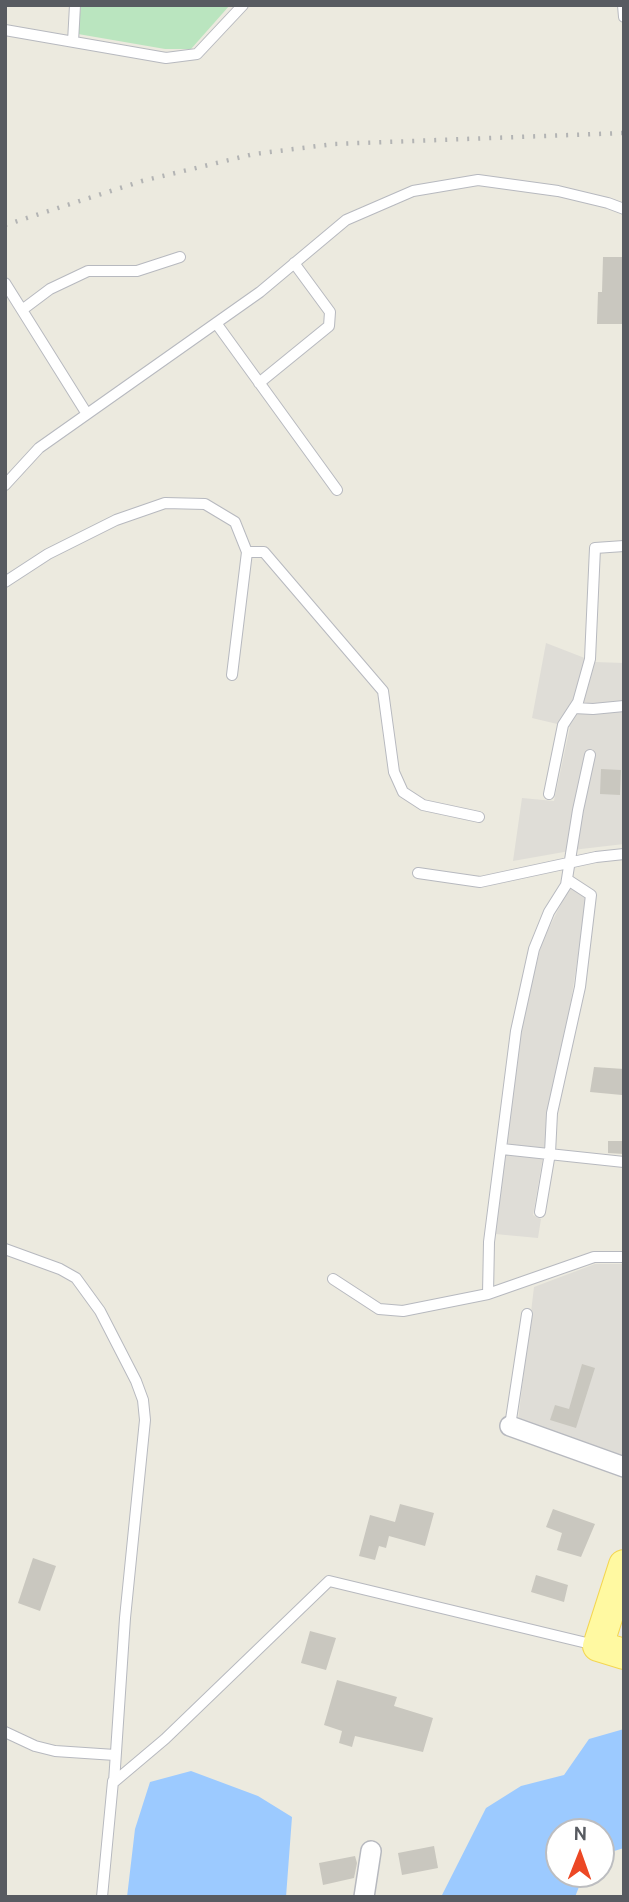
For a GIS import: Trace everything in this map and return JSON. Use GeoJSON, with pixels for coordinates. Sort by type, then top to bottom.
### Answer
{"type":"FeatureCollection","features":[{"type":"Feature","properties":{"kind":"main road"},"geometry":{"type":"LineString","coordinates":[[611,1650],[624,1565]]}},
{"type":"Feature","properties":{"kind":"street"},"geometry":{"type":"LineString","coordinates":[[510,1426],[624,1467]]}},
{"type":"Feature","properties":{"kind":"street"},"geometry":{"type":"LineString","coordinates":[[364,1897],[371,1851]]}},
{"type":"Feature","properties":{"kind":"lane"},"geometry":{"type":"LineString","coordinates":[[73,42],[75,5]]}},
{"type":"Feature","properties":{"kind":"lane"},"geometry":{"type":"LineString","coordinates":[[5,30],[166,58],[197,54],[243,5]]}},
{"type":"Feature","properties":{"kind":"lane"},"geometry":{"type":"LineString","coordinates":[[623,5],[624,18]]}},
{"type":"Feature","properties":{"kind":"lane"},"geometry":{"type":"LineString","coordinates":[[5,485],[39,448],[260,292],[346,220],[413,191],[478,180],[558,191],[624,209]]}},
{"type":"Feature","properties":{"kind":"lane"},"geometry":{"type":"LineString","coordinates":[[22,310],[50,289],[88,271],[137,271],[180,257]]}},
{"type":"Feature","properties":{"kind":"lane"},"geometry":{"type":"LineString","coordinates":[[259,383],[329,326],[330,312],[294,263]]}},
{"type":"Feature","properties":{"kind":"lane"},"geometry":{"type":"LineString","coordinates":[[5,283],[88,414]]}},
{"type":"Feature","properties":{"kind":"lane"},"geometry":{"type":"LineString","coordinates":[[216,323],[337,490]]}},
{"type":"Feature","properties":{"kind":"lane"},"geometry":{"type":"LineString","coordinates":[[5,582],[48,554],[116,520],[165,503],[205,504],[235,523],[247,552],[232,675]]}},
{"type":"Feature","properties":{"kind":"lane"},"geometry":{"type":"LineString","coordinates":[[549,794],[563,725],[575,708],[590,659],[595,548],[624,546]]}},
{"type":"Feature","properties":{"kind":"lane"},"geometry":{"type":"LineString","coordinates":[[247,552],[264,552],[383,691],[394,772],[402,792],[423,805],[479,817]]}},
{"type":"Feature","properties":{"kind":"lane"},"geometry":{"type":"LineString","coordinates":[[575,708],[624,706]]}},
{"type":"Feature","properties":{"kind":"lane"},"geometry":{"type":"LineString","coordinates":[[488,1294],[489,1242],[516,1031],[534,949],[549,912],[568,880],[578,810],[590,755]]}},
{"type":"Feature","properties":{"kind":"lane"},"geometry":{"type":"LineString","coordinates":[[418,873],[480,882],[596,857],[624,854]]}},
{"type":"Feature","properties":{"kind":"lane"},"geometry":{"type":"LineString","coordinates":[[540,1212],[551,1153],[552,1113],[580,987],[591,895],[568,880]]}},
{"type":"Feature","properties":{"kind":"lane"},"geometry":{"type":"LineString","coordinates":[[502,1149],[624,1162]]}},
{"type":"Feature","properties":{"kind":"lane"},"geometry":{"type":"LineString","coordinates":[[5,1250],[60,1269],[76,1278],[100,1311],[143,1400],[145,1420],[125,1618],[102,1897]]}},
{"type":"Feature","properties":{"kind":"lane"},"geometry":{"type":"LineString","coordinates":[[333,1279],[379,1309],[403,1311],[488,1294],[594,1258],[624,1257]]}},
{"type":"Feature","properties":{"kind":"lane"},"geometry":{"type":"LineString","coordinates":[[510,1426],[527,1314]]}},
{"type":"Feature","properties":{"kind":"lane"},"geometry":{"type":"LineString","coordinates":[[113,1781],[165,1739],[329,1581],[611,1650]]}},
{"type":"Feature","properties":{"kind":"lane"},"geometry":{"type":"LineString","coordinates":[[5,1731],[35,1746],[55,1751],[115,1755]]}},
{"type":"Feature","properties":{"kind":"shaded area"},"geometry":{"type":"Polygon","coordinates":[[[546,643],[595,662],[624,663],[624,844],[513,861],[522,798],[554,801],[570,727],[532,718],[546,643]]]}},
{"type":"Feature","properties":{"kind":"shaded area"},"geometry":{"type":"Polygon","coordinates":[[[570,886],[587,897],[568,1020],[547,1113],[545,1145],[533,1215],[541,1219],[538,1238],[495,1234],[520,1030],[542,942],[570,886]]]}},
{"type":"Feature","properties":{"kind":"shaded area"},"geometry":{"type":"Polygon","coordinates":[[[595,1264],[624,1264],[624,1457],[518,1421],[534,1287],[595,1264]]]}},
{"type":"Feature","properties":{"kind":"green space"},"geometry":{"type":"Polygon","coordinates":[[[81,5],[230,5],[191,49],[165,49],[78,34],[81,5]]]}},
{"type":"Feature","properties":{"kind":"water"},"geometry":{"type":"Polygon","coordinates":[[[624,1729],[624,1848],[615,1851],[615,1818],[545,1818],[545,1888],[579,1888],[575,1897],[441,1897],[486,1808],[521,1786],[564,1775],[589,1739],[624,1729]]]}},
{"type":"Feature","properties":{"kind":"water"},"geometry":{"type":"Polygon","coordinates":[[[191,1771],[258,1796],[292,1817],[286,1897],[127,1897],[135,1829],[150,1782],[191,1771]]]}},
{"type":"Feature","properties":{"kind":"building"},"geometry":{"type":"Polygon","coordinates":[[[603,257],[622,257],[624,324],[597,324],[598,292],[602,292],[603,257]]]}},
{"type":"Feature","properties":{"kind":"building"},"geometry":{"type":"Polygon","coordinates":[[[601,769],[621,770],[620,795],[600,794],[601,769]]]}},
{"type":"Feature","properties":{"kind":"building"},"geometry":{"type":"Polygon","coordinates":[[[594,1067],[624,1069],[622,1095],[590,1092],[594,1067]]]}},
{"type":"Feature","properties":{"kind":"building"},"geometry":{"type":"Polygon","coordinates":[[[608,1141],[624,1141],[624,1154],[608,1153],[608,1141]]]}},
{"type":"Feature","properties":{"kind":"building"},"geometry":{"type":"Polygon","coordinates":[[[582,1364],[595,1368],[576,1428],[550,1420],[555,1405],[569,1409],[582,1364]]]}},
{"type":"Feature","properties":{"kind":"building"},"geometry":{"type":"Polygon","coordinates":[[[400,1504],[434,1513],[425,1546],[389,1536],[386,1548],[379,1546],[375,1560],[359,1556],[370,1515],[395,1522],[400,1504]]]}},
{"type":"Feature","properties":{"kind":"building"},"geometry":{"type":"Polygon","coordinates":[[[553,1509],[595,1524],[581,1557],[557,1550],[562,1533],[546,1527],[553,1509]]]}},
{"type":"Feature","properties":{"kind":"building"},"geometry":{"type":"Polygon","coordinates":[[[33,1558],[56,1566],[40,1611],[18,1603],[33,1558]]]}},
{"type":"Feature","properties":{"kind":"building"},"geometry":{"type":"Polygon","coordinates":[[[536,1575],[568,1585],[564,1602],[531,1592],[536,1575]]]}},
{"type":"Feature","properties":{"kind":"building"},"geometry":{"type":"Polygon","coordinates":[[[310,1631],[336,1638],[326,1670],[301,1663],[310,1631]]]}},
{"type":"Feature","properties":{"kind":"building"},"geometry":{"type":"Polygon","coordinates":[[[337,1680],[397,1697],[394,1706],[433,1718],[423,1752],[355,1736],[352,1747],[339,1743],[342,1731],[324,1725],[337,1680]]]}},
{"type":"Feature","properties":{"kind":"building"},"geometry":{"type":"Polygon","coordinates":[[[434,1846],[438,1868],[402,1875],[398,1853],[434,1846]]]}},
{"type":"Feature","properties":{"kind":"building"},"geometry":{"type":"Polygon","coordinates":[[[355,1856],[357,1863],[354,1878],[323,1885],[319,1863],[355,1856]]]}},
{"type":"Feature","properties":{"kind":"railway"},"geometry":{"type":"LineString","coordinates":[[5,225],[142,181],[254,154],[334,144],[624,133]]}}]}
